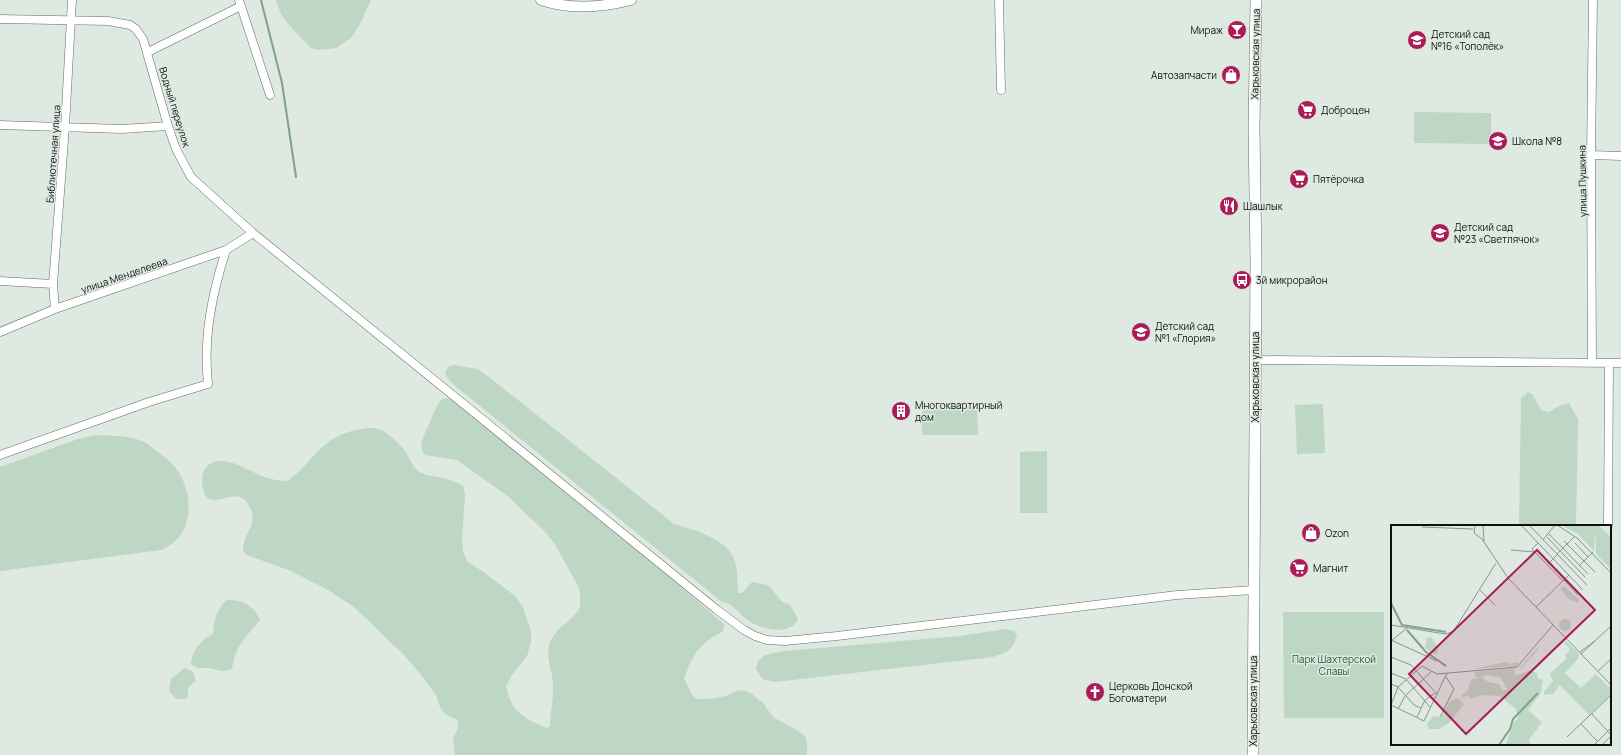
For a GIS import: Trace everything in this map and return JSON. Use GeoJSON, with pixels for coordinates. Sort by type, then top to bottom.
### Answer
{"type":"FeatureCollection","features":[{"type":"Feature","properties":{"kind":"highway","name":"Харьковская улица"},"geometry":{"type":"LineString","coordinates":[[1254,755],[1256,262],[1254,128],[1256,0]]}},
{"type":"Feature","properties":{"kind":"main road"},"geometry":{"type":"LineString","coordinates":[[541,0],[570,7],[589,8],[612,5],[631,0]]}},
{"type":"Feature","properties":{"kind":"street","name":"Библиотечная улица"},"geometry":{"type":"LineString","coordinates":[[55,309],[53,284],[65,128],[72,0]]}},
{"type":"Feature","properties":{"kind":"street"},"geometry":{"type":"LineString","coordinates":[[999,0],[1001,90]]}},
{"type":"Feature","properties":{"kind":"street","name":"улица Пушкина"},"geometry":{"type":"LineString","coordinates":[[1592,1],[1592,363]]}},
{"type":"Feature","properties":{"kind":"street"},"geometry":{"type":"LineString","coordinates":[[148,52],[240,3],[270,95]]}},
{"type":"Feature","properties":{"kind":"street"},"geometry":{"type":"LineString","coordinates":[[0,19],[70,20]]}},
{"type":"Feature","properties":{"kind":"street","name":"Водный переулок"},"geometry":{"type":"LineString","coordinates":[[70,20],[108,20],[121,22],[136,29],[143,39],[148,52],[168,126],[176,148],[191,177],[253,233],[716,609],[744,630],[761,638],[779,641],[838,636],[1170,596],[1254,590]]}},
{"type":"Feature","properties":{"kind":"street"},"geometry":{"type":"LineString","coordinates":[[0,125],[122,129],[168,126]]}},
{"type":"Feature","properties":{"kind":"street"},"geometry":{"type":"LineString","coordinates":[[1591,154],[1621,156]]}},
{"type":"Feature","properties":{"kind":"street","name":"улица Менделеева"},"geometry":{"type":"LineString","coordinates":[[0,332],[55,309],[226,250],[253,233]]}},
{"type":"Feature","properties":{"kind":"street"},"geometry":{"type":"LineString","coordinates":[[0,455],[149,402],[208,384],[206,351],[208,332],[213,296],[226,250]]}},
{"type":"Feature","properties":{"kind":"street"},"geometry":{"type":"LineString","coordinates":[[0,281],[53,284]]}},
{"type":"Feature","properties":{"kind":"street"},"geometry":{"type":"LineString","coordinates":[[1255,360],[1621,363]]}},
{"type":"Feature","properties":{"kind":"street"},"geometry":{"type":"LineString","coordinates":[[1608,525],[1609,363]]}},
{"type":"Feature","properties":{"kind":"green space"},"geometry":{"type":"Polygon","coordinates":[[[276,0],[371,0],[360,24],[351,38],[336,48],[319,50],[311,48],[288,24],[281,14],[276,0]]]}},
{"type":"Feature","properties":{"kind":"green space"},"geometry":{"type":"Polygon","coordinates":[[[1414,112],[1491,113],[1491,144],[1414,143],[1414,112]]]}},
{"type":"Feature","properties":{"kind":"green space"},"geometry":{"type":"Polygon","coordinates":[[[455,365],[477,369],[489,377],[674,524],[701,533],[718,541],[726,547],[735,562],[738,593],[742,593],[752,582],[767,585],[781,601],[790,605],[798,619],[794,625],[782,630],[774,630],[759,626],[747,620],[728,603],[722,602],[454,385],[445,373],[449,366],[455,365]]]}},
{"type":"Feature","properties":{"kind":"green space"},"geometry":{"type":"Polygon","coordinates":[[[1528,392],[1532,394],[1541,410],[1549,412],[1559,406],[1569,403],[1578,419],[1576,525],[1519,525],[1521,398],[1528,392]]]}},
{"type":"Feature","properties":{"kind":"green space"},"geometry":{"type":"Polygon","coordinates":[[[448,398],[649,559],[725,625],[722,632],[707,641],[697,651],[684,678],[692,695],[696,699],[709,699],[726,696],[738,690],[752,694],[764,704],[773,717],[802,733],[806,738],[807,755],[455,755],[453,739],[458,729],[458,720],[446,715],[440,707],[436,695],[404,655],[355,608],[330,591],[291,571],[247,555],[243,550],[244,543],[253,517],[252,511],[248,504],[242,498],[236,497],[214,500],[209,498],[204,493],[202,475],[212,463],[227,461],[267,478],[288,481],[298,473],[328,442],[348,432],[370,428],[387,433],[402,447],[417,470],[426,475],[443,478],[463,486],[465,495],[462,541],[463,552],[468,562],[515,596],[523,607],[531,631],[531,642],[527,656],[512,675],[506,686],[508,695],[515,708],[525,718],[547,728],[550,726],[553,689],[548,656],[549,646],[557,631],[580,608],[580,592],[554,543],[546,533],[509,497],[457,460],[425,455],[422,451],[421,447],[424,434],[435,410],[442,399],[448,398]]]}},
{"type":"Feature","properties":{"kind":"green space"},"geometry":{"type":"Polygon","coordinates":[[[1323,404],[1325,453],[1297,454],[1295,405],[1323,404]]]}},
{"type":"Feature","properties":{"kind":"green space"},"geometry":{"type":"Polygon","coordinates":[[[922,406],[977,406],[978,435],[922,435],[922,406]]]}},
{"type":"Feature","properties":{"kind":"green space"},"geometry":{"type":"Polygon","coordinates":[[[96,435],[120,436],[139,440],[155,450],[173,465],[184,483],[189,505],[185,527],[180,536],[172,544],[161,550],[0,571],[0,467],[78,439],[96,435]]]}},
{"type":"Feature","properties":{"kind":"green space"},"geometry":{"type":"Polygon","coordinates":[[[1047,451],[1047,513],[1020,513],[1020,452],[1047,451]]]}},
{"type":"Feature","properties":{"kind":"green space"},"geometry":{"type":"Polygon","coordinates":[[[227,600],[247,604],[251,607],[260,620],[238,648],[233,661],[232,669],[222,671],[208,668],[198,668],[192,665],[191,662],[194,653],[204,639],[213,634],[216,616],[220,607],[227,600]]]}},
{"type":"Feature","properties":{"kind":"green space","name":"Парк Шахтерской Славы"},"geometry":{"type":"Polygon","coordinates":[[[1283,612],[1384,612],[1384,718],[1284,718],[1283,612]]]}},
{"type":"Feature","properties":{"kind":"green space"},"geometry":{"type":"Polygon","coordinates":[[[1006,629],[1014,631],[1017,636],[1015,641],[1008,651],[993,657],[775,682],[762,679],[756,669],[758,661],[765,655],[784,651],[960,636],[1006,629]]]}},
{"type":"Feature","properties":{"kind":"green space"},"geometry":{"type":"Polygon","coordinates":[[[185,668],[193,672],[196,681],[188,688],[188,697],[184,699],[176,699],[169,691],[171,679],[185,668]]]}},
{"type":"Feature","properties":{"kind":"waterway"},"geometry":{"type":"LineString","coordinates":[[261,0],[282,83],[296,177]]}},
{"type":"Feature","properties":{"kind":"place","name":"Мираж"},"geometry":{"type":"Point","coordinates":[1237,30]}},
{"type":"Feature","properties":{"kind":"place","name":"Детский сад №16 «Тополёк»"},"geometry":{"type":"Point","coordinates":[1417,40]}},
{"type":"Feature","properties":{"kind":"place","name":"Автозапчасти"},"geometry":{"type":"Point","coordinates":[1231,75]}},
{"type":"Feature","properties":{"kind":"place","name":"Доброцен"},"geometry":{"type":"Point","coordinates":[1307,110]}},
{"type":"Feature","properties":{"kind":"place","name":"Школа №8"},"geometry":{"type":"Point","coordinates":[1498,141]}},
{"type":"Feature","properties":{"kind":"place","name":"Пятёрочка"},"geometry":{"type":"Point","coordinates":[1299,179]}},
{"type":"Feature","properties":{"kind":"place","name":"Шашлык"},"geometry":{"type":"Point","coordinates":[1229,206]}},
{"type":"Feature","properties":{"kind":"place","name":"Детский сад №23 «Светлячок»"},"geometry":{"type":"Point","coordinates":[1440,233]}},
{"type":"Feature","properties":{"kind":"place","name":"3й микрорайон"},"geometry":{"type":"Point","coordinates":[1242,280]}},
{"type":"Feature","properties":{"kind":"place","name":"Детский сад №1 «Глория»"},"geometry":{"type":"Point","coordinates":[1141,332]}},
{"type":"Feature","properties":{"kind":"place","name":"Многоквартирный дом"},"geometry":{"type":"Point","coordinates":[901,411]}},
{"type":"Feature","properties":{"kind":"place","name":"Ozon"},"geometry":{"type":"Point","coordinates":[1311,533]}},
{"type":"Feature","properties":{"kind":"place","name":"Магнит"},"geometry":{"type":"Point","coordinates":[1299,568]}},
{"type":"Feature","properties":{"kind":"place","name":"Церковь Донской Богоматери"},"geometry":{"type":"Point","coordinates":[1095,692]}}]}
